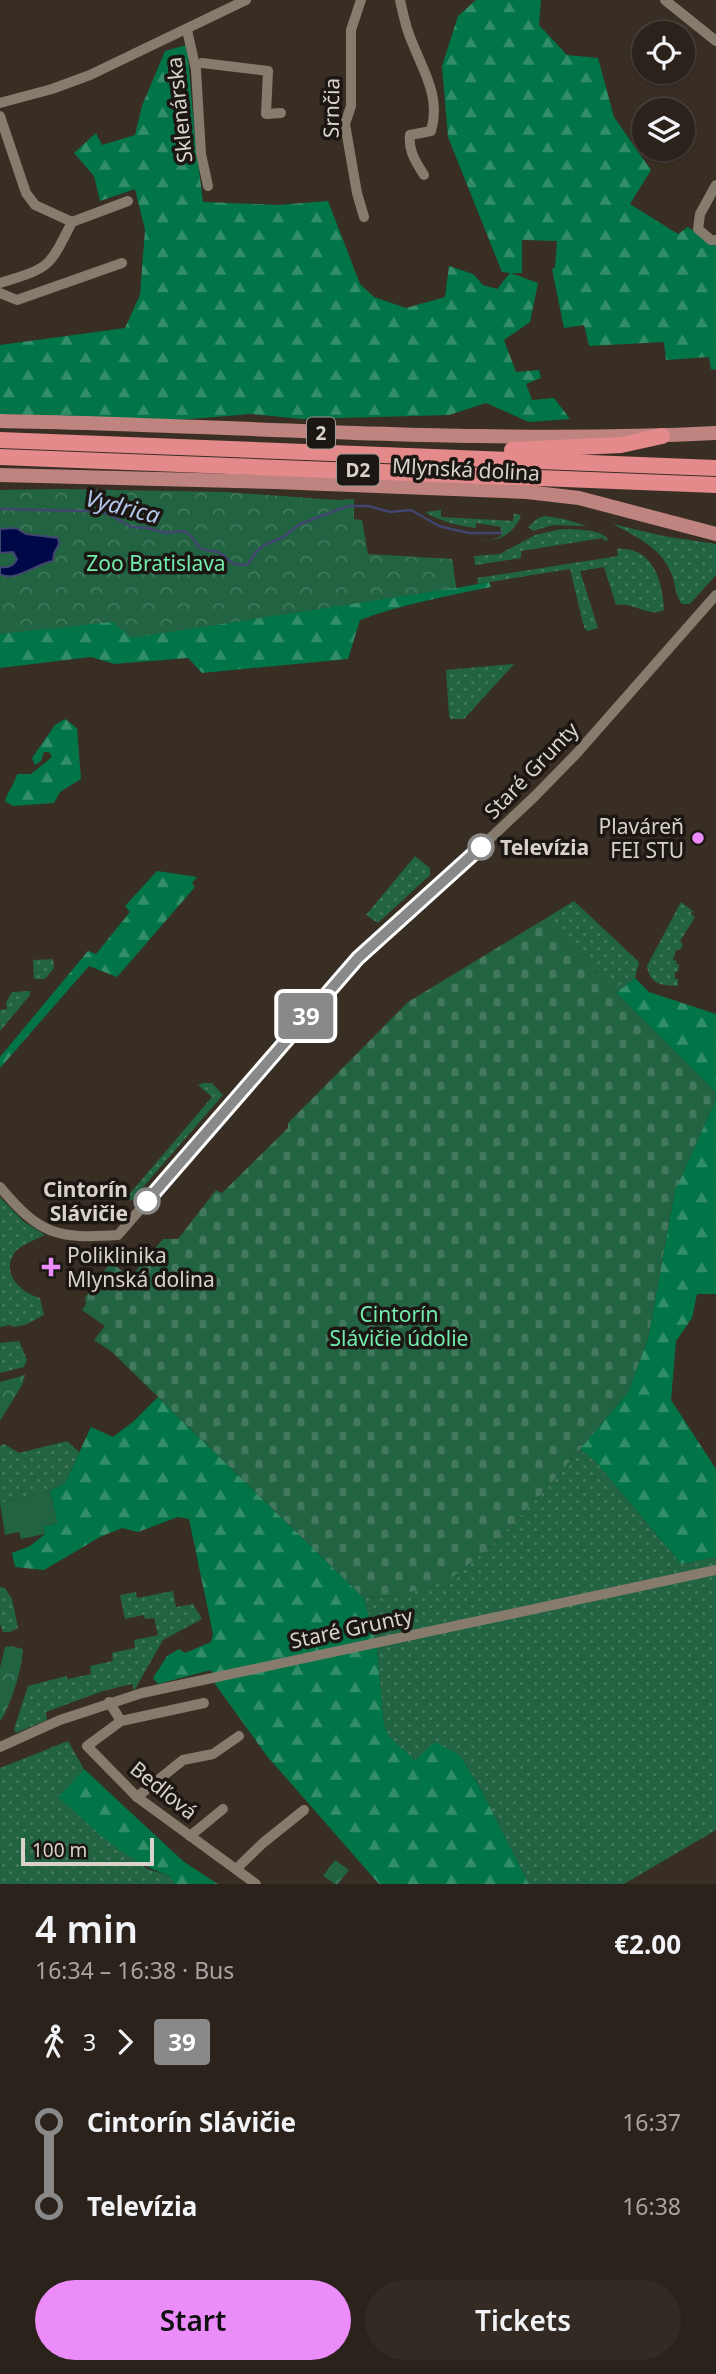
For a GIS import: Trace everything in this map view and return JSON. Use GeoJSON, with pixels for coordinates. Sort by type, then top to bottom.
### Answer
{"type":"FeatureCollection","features":[{"type":"Feature","properties":{"kind":"highway"},"geometry":{"type":"LineString","coordinates":[[409,455],[621,445],[662,436]]}},
{"type":"Feature","properties":{"kind":"highway","name":"D2"},"geometry":{"type":"LineString","coordinates":[[0,440],[716,468]]}},
{"type":"Feature","properties":{"kind":"highway","name":"D2"},"geometry":{"type":"LineString","coordinates":[[0,457],[716,485]]}},
{"type":"Feature","properties":{"kind":"main road","name":"Mlynská dolina"},"geometry":{"type":"LineString","coordinates":[[0,421],[380,435],[563,437],[716,433]]}},
{"type":"Feature","properties":{"kind":"main road","name":"Mlynská dolina"},"geometry":{"type":"LineString","coordinates":[[0,475],[527,492],[579,498],[716,534]]}},
{"type":"Feature","properties":{"kind":"street"},"geometry":{"type":"LineString","coordinates":[[0,103],[90,75],[246,0]]}},
{"type":"Feature","properties":{"kind":"street","name":"Srnčia"},"geometry":{"type":"LineString","coordinates":[[361,0],[351,30],[351,106],[345,124],[356,193],[364,217]]}},
{"type":"Feature","properties":{"kind":"street"},"geometry":{"type":"LineString","coordinates":[[400,0],[411,39],[434,97],[431,131],[410,135],[409,140],[410,152],[424,176]]}},
{"type":"Feature","properties":{"kind":"street"},"geometry":{"type":"LineString","coordinates":[[665,0],[716,41]]}},
{"type":"Feature","properties":{"kind":"street","name":"Sklenárska"},"geometry":{"type":"LineString","coordinates":[[187,30],[196,70],[201,154],[208,186]]}},
{"type":"Feature","properties":{"kind":"street","name":"Sklenárska"},"geometry":{"type":"LineString","coordinates":[[202,63],[268,71],[266,114],[281,113]]}},
{"type":"Feature","properties":{"kind":"street"},"geometry":{"type":"LineString","coordinates":[[0,116],[26,193],[35,205],[72,222]]}},
{"type":"Feature","properties":{"kind":"street"},"geometry":{"type":"LineString","coordinates":[[716,185],[700,214],[698,229],[711,240],[716,240]]}},
{"type":"Feature","properties":{"kind":"street"},"geometry":{"type":"LineString","coordinates":[[0,283],[40,271],[52,260],[72,222],[128,201]]}},
{"type":"Feature","properties":{"kind":"street"},"geometry":{"type":"LineString","coordinates":[[0,293],[17,300],[122,263]]}},
{"type":"Feature","properties":{"kind":"street","name":"Staré Grunty"},"geometry":{"type":"LineString","coordinates":[[0,1187],[27,1218],[46,1229],[72,1236],[118,1235],[358,958],[535,796],[577,753],[716,595]]}},
{"type":"Feature","properties":{"kind":"street","name":"Staré Grunty"},"geometry":{"type":"LineString","coordinates":[[0,1747],[41,1727],[109,1702],[273,1664],[716,1570]]}},
{"type":"Feature","properties":{"kind":"street"},"geometry":{"type":"LineString","coordinates":[[109,1702],[121,1721]]}},
{"type":"Feature","properties":{"kind":"street","name":"Bedľová"},"geometry":{"type":"LineString","coordinates":[[204,1703],[121,1721],[87,1746],[136,1797],[257,1884]]}},
{"type":"Feature","properties":{"kind":"street"},"geometry":{"type":"LineString","coordinates":[[136,1797],[183,1760],[213,1754],[239,1736]]}},
{"type":"Feature","properties":{"kind":"street"},"geometry":{"type":"LineString","coordinates":[[190,1836],[223,1809]]}},
{"type":"Feature","properties":{"kind":"street"},"geometry":{"type":"LineString","coordinates":[[236,1870],[263,1843],[304,1810]]}},
{"type":"Feature","properties":{"kind":"green space"},"geometry":{"type":"Polygon","coordinates":[[[476,0],[541,0],[539,25],[567,55],[598,58],[614,117],[632,143],[632,161],[645,161],[651,170],[630,204],[678,234],[688,227],[710,242],[716,242],[716,370],[711,369],[709,357],[666,360],[664,342],[589,346],[584,325],[564,328],[552,269],[555,268],[557,241],[522,240],[522,273],[511,273],[538,283],[530,322],[504,340],[516,372],[539,370],[541,378],[526,384],[532,400],[554,398],[570,419],[529,422],[486,403],[449,415],[302,419],[251,414],[178,420],[0,414],[0,345],[125,328],[140,295],[145,230],[135,189],[100,201],[94,176],[74,153],[96,133],[102,145],[135,135],[142,106],[165,51],[187,45],[203,202],[278,205],[328,201],[360,284],[374,297],[406,308],[445,297],[449,266],[473,274],[483,285],[497,289],[510,273],[502,272],[448,137],[442,66],[458,16],[476,0]]]}},
{"type":"Feature","properties":{"kind":"green space","name":"Zoo Bratislava"},"geometry":{"type":"Polygon","coordinates":[[[0,490],[226,492],[354,499],[354,519],[362,520],[368,554],[452,559],[456,588],[131,638],[113,622],[0,634],[0,490]]]}},
{"type":"Feature","properties":{"kind":"green space"},"geometry":{"type":"Polygon","coordinates":[[[441,510],[441,517],[513,521],[514,514],[521,517],[509,532],[499,538],[491,540],[501,536],[501,527],[476,523],[476,528],[463,526],[425,512],[441,510]]]}},
{"type":"Feature","properties":{"kind":"green space"},"geometry":{"type":"Polygon","coordinates":[[[545,516],[587,526],[553,525],[533,531],[528,527],[538,518],[545,516]]]}},
{"type":"Feature","properties":{"kind":"green space"},"geometry":{"type":"Polygon","coordinates":[[[613,524],[663,536],[716,544],[716,575],[690,604],[682,604],[671,573],[661,556],[647,544],[613,524]]]}},
{"type":"Feature","properties":{"kind":"green space"},"geometry":{"type":"Polygon","coordinates":[[[562,529],[600,533],[609,540],[604,541],[603,538],[521,551],[521,558],[475,565],[474,556],[500,554],[535,535],[562,529]]]}},
{"type":"Feature","properties":{"kind":"green space"},"geometry":{"type":"Polygon","coordinates":[[[617,549],[639,553],[654,568],[661,588],[664,610],[652,612],[616,605],[604,567],[580,571],[598,628],[588,631],[583,623],[570,569],[478,584],[477,578],[618,556],[617,549]]]}},
{"type":"Feature","properties":{"kind":"green space"},"geometry":{"type":"Polygon","coordinates":[[[368,556],[452,559],[456,588],[489,582],[491,587],[409,605],[360,620],[348,659],[202,673],[188,658],[114,664],[91,657],[0,668],[0,632],[368,556]]]}},
{"type":"Feature","properties":{"kind":"green space"},"geometry":{"type":"Polygon","coordinates":[[[514,664],[464,719],[451,719],[446,670],[514,664]]]}},
{"type":"Feature","properties":{"kind":"green space"},"geometry":{"type":"Polygon","coordinates":[[[65,719],[77,728],[81,779],[60,792],[54,803],[13,806],[5,801],[17,774],[31,774],[52,757],[49,752],[44,752],[41,761],[35,765],[32,758],[55,725],[65,719]]]}},
{"type":"Feature","properties":{"kind":"green space"},"geometry":{"type":"Polygon","coordinates":[[[415,856],[430,868],[430,875],[378,923],[366,915],[415,856]]]}},
{"type":"Feature","properties":{"kind":"green space"},"geometry":{"type":"Polygon","coordinates":[[[157,871],[197,877],[192,883],[195,887],[117,977],[89,966],[0,1068],[0,1057],[88,951],[96,954],[130,912],[125,906],[157,871]]]}},
{"type":"Feature","properties":{"kind":"green space"},"geometry":{"type":"Polygon","coordinates":[[[574,901],[639,962],[635,978],[616,993],[543,920],[574,901]]]}},
{"type":"Feature","properties":{"kind":"green space"},"geometry":{"type":"Polygon","coordinates":[[[681,902],[693,911],[691,914],[695,917],[680,941],[683,944],[680,950],[676,950],[673,960],[679,964],[678,972],[675,972],[678,986],[662,984],[651,977],[647,966],[681,902]]]}},
{"type":"Feature","properties":{"kind":"green space","name":"Cintorín Slávičie údolie"},"geometry":{"type":"Polygon","coordinates":[[[543,920],[716,1093],[716,1099],[675,1190],[648,1338],[628,1392],[548,1487],[489,1548],[454,1576],[435,1585],[396,1596],[364,1598],[112,1352],[94,1340],[105,1326],[82,1310],[86,1304],[85,1298],[108,1266],[116,1266],[130,1278],[163,1239],[178,1239],[216,1190],[222,1193],[408,1002],[543,920]]]}},
{"type":"Feature","properties":{"kind":"green space"},"geometry":{"type":"Polygon","coordinates":[[[53,959],[54,968],[45,979],[34,979],[33,960],[53,959]]]}},
{"type":"Feature","properties":{"kind":"green space"},"geometry":{"type":"Polygon","coordinates":[[[635,978],[649,992],[716,1014],[716,1093],[616,993],[635,978]]]}},
{"type":"Feature","properties":{"kind":"green space"},"geometry":{"type":"Polygon","coordinates":[[[30,991],[30,995],[0,1031],[0,1010],[7,1009],[6,1003],[12,992],[30,991]]]}},
{"type":"Feature","properties":{"kind":"green space"},"geometry":{"type":"Polygon","coordinates":[[[212,1083],[223,1095],[131,1201],[127,1197],[212,1097],[198,1085],[212,1083]]]}},
{"type":"Feature","properties":{"kind":"green space"},"geometry":{"type":"Polygon","coordinates":[[[716,1099],[716,1294],[697,1294],[692,1318],[676,1341],[671,1400],[716,1469],[716,1557],[681,1564],[595,1461],[580,1449],[628,1392],[648,1338],[675,1190],[716,1099]]]}},
{"type":"Feature","properties":{"kind":"green space"},"geometry":{"type":"Polygon","coordinates":[[[0,1197],[23,1221],[45,1235],[18,1249],[10,1267],[11,1274],[20,1287],[40,1298],[44,1315],[25,1325],[13,1327],[0,1327],[0,1197]]]}},
{"type":"Feature","properties":{"kind":"green space"},"geometry":{"type":"Polygon","coordinates":[[[19,1341],[27,1360],[24,1367],[0,1373],[0,1343],[19,1341]]]}},
{"type":"Feature","properties":{"kind":"green space"},"geometry":{"type":"Polygon","coordinates":[[[25,1375],[22,1385],[0,1421],[0,1382],[25,1375]]]}},
{"type":"Feature","properties":{"kind":"green space"},"geometry":{"type":"Polygon","coordinates":[[[158,1397],[364,1598],[377,1649],[384,1724],[389,1737],[415,1760],[435,1742],[460,1755],[482,1791],[529,1884],[379,1884],[267,1756],[215,1684],[211,1670],[158,1684],[153,1678],[167,1656],[179,1649],[185,1653],[211,1642],[213,1634],[189,1519],[178,1517],[138,1532],[122,1528],[100,1537],[44,1570],[15,1567],[12,1553],[30,1546],[45,1534],[43,1526],[57,1523],[50,1491],[65,1483],[91,1427],[113,1437],[158,1397]]]}},
{"type":"Feature","properties":{"kind":"green space"},"geometry":{"type":"Polygon","coordinates":[[[67,1441],[79,1452],[65,1483],[50,1491],[0,1503],[0,1446],[4,1444],[19,1453],[67,1441]]]}},
{"type":"Feature","properties":{"kind":"green space"},"geometry":{"type":"Polygon","coordinates":[[[580,1449],[595,1461],[681,1564],[716,1557],[716,1830],[624,1884],[529,1884],[482,1791],[460,1755],[415,1760],[389,1738],[384,1724],[377,1649],[364,1598],[396,1596],[489,1548],[548,1487],[580,1449]]]}},
{"type":"Feature","properties":{"kind":"green space"},"geometry":{"type":"Polygon","coordinates":[[[50,1491],[57,1523],[43,1526],[45,1534],[21,1539],[19,1532],[5,1535],[0,1503],[50,1491]]]}},
{"type":"Feature","properties":{"kind":"green space"},"geometry":{"type":"Polygon","coordinates":[[[0,1587],[5,1588],[12,1599],[18,1628],[10,1632],[3,1632],[0,1624],[0,1587]]]}},
{"type":"Feature","properties":{"kind":"green space"},"geometry":{"type":"Polygon","coordinates":[[[173,1591],[176,1607],[193,1604],[202,1619],[163,1640],[134,1691],[132,1684],[103,1691],[46,1712],[47,1720],[16,1733],[14,1729],[28,1686],[66,1676],[68,1679],[91,1674],[90,1666],[113,1661],[112,1653],[135,1648],[134,1640],[158,1635],[154,1618],[145,1619],[144,1615],[125,1619],[120,1595],[136,1592],[137,1598],[173,1591]]]}},
{"type":"Feature","properties":{"kind":"green space"},"geometry":{"type":"Polygon","coordinates":[[[5,1647],[23,1649],[22,1657],[12,1697],[0,1721],[0,1668],[5,1647]]]}},
{"type":"Feature","properties":{"kind":"green space"},"geometry":{"type":"Polygon","coordinates":[[[68,1741],[84,1769],[58,1797],[147,1869],[170,1876],[174,1884],[0,1884],[0,1768],[68,1741]]]}},
{"type":"Feature","properties":{"kind":"green space"},"geometry":{"type":"Polygon","coordinates":[[[84,1769],[184,1862],[218,1884],[174,1884],[170,1876],[138,1862],[97,1832],[58,1797],[84,1769]]]}},
{"type":"Feature","properties":{"kind":"green space"},"geometry":{"type":"Polygon","coordinates":[[[335,1860],[349,1870],[338,1884],[323,1876],[335,1860]]]}},
{"type":"Feature","properties":{"kind":"shaded area"},"geometry":{"type":"Polygon","coordinates":[[[16,528],[26,534],[58,538],[59,544],[53,561],[12,576],[0,574],[0,567],[10,566],[17,559],[13,552],[0,553],[0,529],[16,528]]]}},
{"type":"Feature","properties":{"kind":"waterway","name":"Vydrica"},"geometry":{"type":"LineString","coordinates":[[0,509],[87,511],[108,514],[132,527],[166,533],[184,531],[200,548],[217,552],[232,563],[241,565],[248,564],[266,544],[282,538],[300,524],[348,506],[368,506],[390,512],[411,510],[439,526],[469,533],[501,533]]}},
{"type":"Feature","properties":{"kind":"bus line","name":"39"},"geometry":{"type":"LineString","coordinates":[[147,1201],[358,958],[481,847]]}},
{"type":"Feature","properties":{"kind":"place","name":"Plaváreň FEI STU"},"geometry":{"type":"Point","coordinates":[698,838]}},
{"type":"Feature","properties":{"kind":"place","name":"Televízia"},"geometry":{"type":"Point","coordinates":[481,847]}},
{"type":"Feature","properties":{"kind":"place","name":"Cintorín Slávičie"},"geometry":{"type":"Point","coordinates":[147,1201]}},
{"type":"Feature","properties":{"kind":"place","name":"Poliklinika Mlynská dolina"},"geometry":{"type":"Point","coordinates":[51,1267]}}]}
